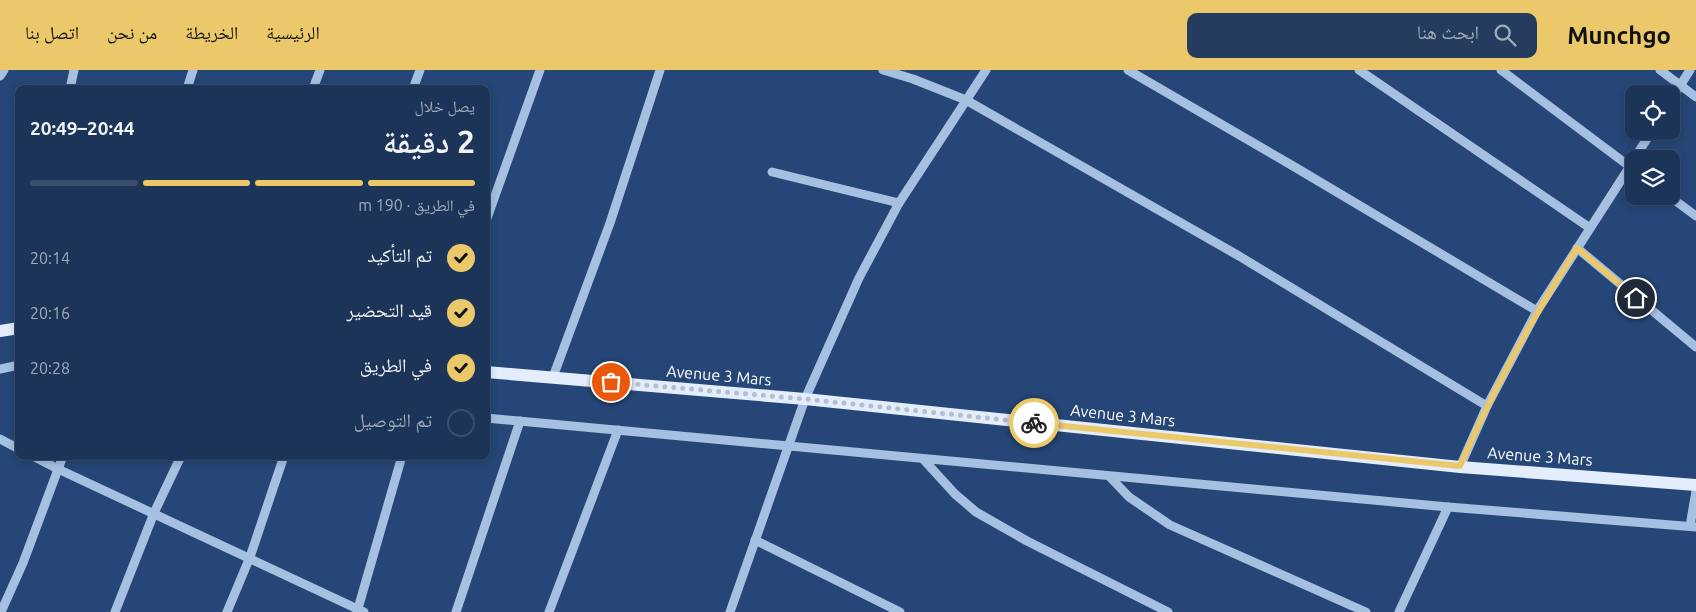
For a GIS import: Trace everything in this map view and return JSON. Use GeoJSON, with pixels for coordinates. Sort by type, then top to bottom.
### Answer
{"type":"FeatureCollection","features":[{"type":"Feature","properties":{"kind":"main road"},"geometry":{"type":"LineString","coordinates":[[0,331],[15,329]]}},
{"type":"Feature","properties":{"kind":"main road","name":"Avenue 3 Mars"},"geometry":{"type":"LineString","coordinates":[[490,372],[805,399],[1460,466],[1696,485]]}},
{"type":"Feature","properties":{"kind":"street"},"geometry":{"type":"LineString","coordinates":[[0,76],[4,70]]}},
{"type":"Feature","properties":{"kind":"street"},"geometry":{"type":"LineString","coordinates":[[71,85],[74,70]]}},
{"type":"Feature","properties":{"kind":"street"},"geometry":{"type":"LineString","coordinates":[[188,85],[193,70]]}},
{"type":"Feature","properties":{"kind":"street"},"geometry":{"type":"LineString","coordinates":[[314,85],[320,70]]}},
{"type":"Feature","properties":{"kind":"street"},"geometry":{"type":"LineString","coordinates":[[414,85],[420,70]]}},
{"type":"Feature","properties":{"kind":"street"},"geometry":{"type":"LineString","coordinates":[[490,210],[540,70]]}},
{"type":"Feature","properties":{"kind":"street"},"geometry":{"type":"LineString","coordinates":[[553,377],[610,223],[660,70]]}},
{"type":"Feature","properties":{"kind":"street"},"geometry":{"type":"LineString","coordinates":[[883,70],[913,79],[966,100],[1239,256],[1487,406]]}},
{"type":"Feature","properties":{"kind":"street"},"geometry":{"type":"LineString","coordinates":[[730,612],[805,399],[859,278],[899,203],[986,70]]}},
{"type":"Feature","properties":{"kind":"street"},"geometry":{"type":"LineString","coordinates":[[1128,70],[1537,311]]}},
{"type":"Feature","properties":{"kind":"street"},"geometry":{"type":"LineString","coordinates":[[1359,70],[1590,228]]}},
{"type":"Feature","properties":{"kind":"street"},"geometry":{"type":"LineString","coordinates":[[1501,70],[1625,158]]}},
{"type":"Feature","properties":{"kind":"street"},"geometry":{"type":"LineString","coordinates":[[1660,70],[1696,97]]}},
{"type":"Feature","properties":{"kind":"street"},"geometry":{"type":"LineString","coordinates":[[1681,86],[1690,70]]}},
{"type":"Feature","properties":{"kind":"street"},"geometry":{"type":"LineString","coordinates":[[772,172],[899,203]]}},
{"type":"Feature","properties":{"kind":"street"},"geometry":{"type":"LineString","coordinates":[[1460,466],[1487,406],[1537,311],[1625,176]]}},
{"type":"Feature","properties":{"kind":"street"},"geometry":{"type":"LineString","coordinates":[[1680,204],[1696,216]]}},
{"type":"Feature","properties":{"kind":"street"},"geometry":{"type":"LineString","coordinates":[[1577,248],[1696,347]]}},
{"type":"Feature","properties":{"kind":"street"},"geometry":{"type":"LineString","coordinates":[[0,369],[15,366]]}},
{"type":"Feature","properties":{"kind":"street"},"geometry":{"type":"LineString","coordinates":[[490,418],[1448,507],[1693,526],[1696,491]]}},
{"type":"Feature","properties":{"kind":"street"},"geometry":{"type":"LineString","coordinates":[[456,612],[520,421]]}},
{"type":"Feature","properties":{"kind":"street"},"geometry":{"type":"LineString","coordinates":[[549,612],[618,430]]}},
{"type":"Feature","properties":{"kind":"street"},"geometry":{"type":"LineString","coordinates":[[0,439],[15,447]]}},
{"type":"Feature","properties":{"kind":"street"},"geometry":{"type":"LineString","coordinates":[[923,459],[955,494],[976,512],[1027,541],[1168,612]]}},
{"type":"Feature","properties":{"kind":"street"},"geometry":{"type":"LineString","coordinates":[[41,460],[250,557],[359,611],[401,460]]}},
{"type":"Feature","properties":{"kind":"street"},"geometry":{"type":"LineString","coordinates":[[0,612],[23,563],[61,460]]}},
{"type":"Feature","properties":{"kind":"street"},"geometry":{"type":"LineString","coordinates":[[115,612],[154,514],[179,460]]}},
{"type":"Feature","properties":{"kind":"street"},"geometry":{"type":"LineString","coordinates":[[227,612],[250,557],[283,460]]}},
{"type":"Feature","properties":{"kind":"street"},"geometry":{"type":"LineString","coordinates":[[1110,476],[1129,497],[1170,525],[1366,612]]}},
{"type":"Feature","properties":{"kind":"street"},"geometry":{"type":"LineString","coordinates":[[1399,612],[1448,507]]}},
{"type":"Feature","properties":{"kind":"street"},"geometry":{"type":"LineString","coordinates":[[755,540],[900,612]]}},
{"type":"Feature","properties":{"kind":"way so far"},"geometry":{"type":"LineString","coordinates":[[611,382],[805,399],[1034,423]]}},
{"type":"Feature","properties":{"kind":"route"},"geometry":{"type":"LineString","coordinates":[[1034,423],[1460,466],[1487,406],[1537,311],[1577,248],[1636,298]]}}]}
